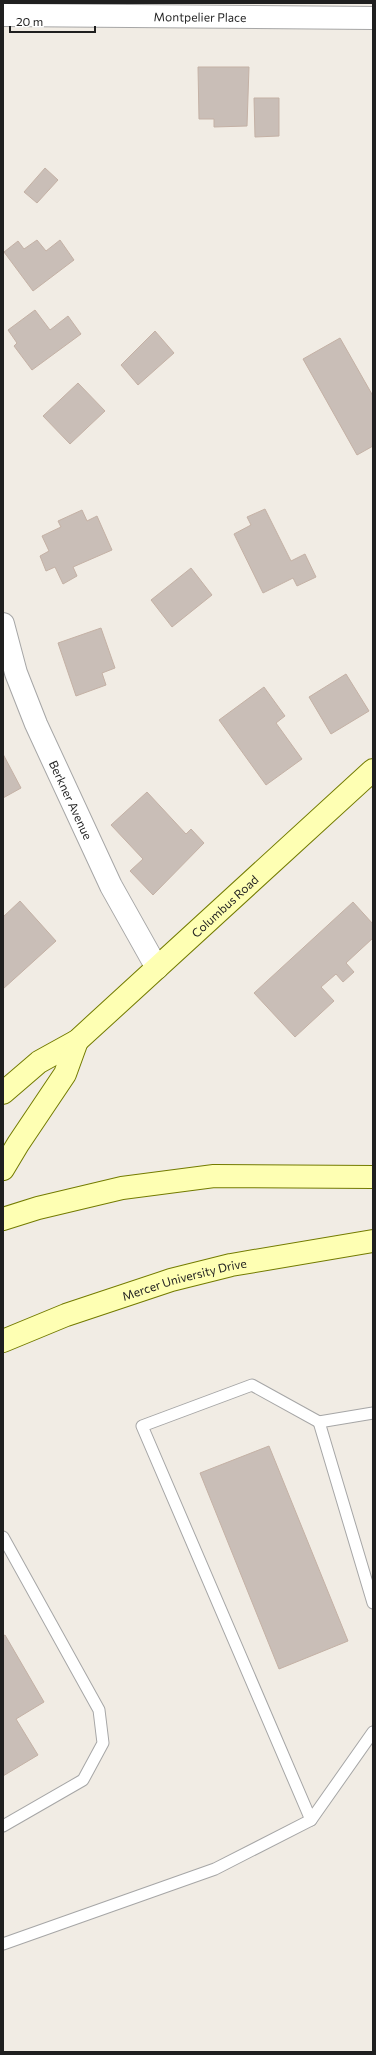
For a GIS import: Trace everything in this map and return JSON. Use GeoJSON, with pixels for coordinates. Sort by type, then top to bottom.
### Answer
{"type":"FeatureCollection","features":[{"type":"Feature","properties":{"kind":"main road","name":"Columbus Road"},"geometry":{"type":"LineString","coordinates":[[3,1093],[39,1062],[77,1041],[373,770]]}},
{"type":"Feature","properties":{"kind":"main road","name":"Columbus Road"},"geometry":{"type":"LineString","coordinates":[[3,1169],[65,1074],[77,1041]]}},
{"type":"Feature","properties":{"kind":"main road"},"geometry":{"type":"LineString","coordinates":[[3,1219],[38,1208],[122,1188],[214,1176],[373,1177]]}},
{"type":"Feature","properties":{"kind":"main road","name":"Mercer University Drive"},"geometry":{"type":"LineString","coordinates":[[3,1341],[66,1315],[171,1280],[231,1265],[373,1241]]}},
{"type":"Feature","properties":{"kind":"street","name":"Montpelier Place"},"geometry":{"type":"LineString","coordinates":[[3,15],[373,18]]}},
{"type":"Feature","properties":{"kind":"street","name":"Berkner Avenue"},"geometry":{"type":"LineString","coordinates":[[3,624],[16,673],[36,724],[111,886],[156,968]]}},
{"type":"Feature","properties":{"kind":"lane"},"geometry":{"type":"LineString","coordinates":[[311,1820],[142,1426],[252,1385],[319,1422],[373,1413]]}},
{"type":"Feature","properties":{"kind":"lane"},"geometry":{"type":"LineString","coordinates":[[319,1422],[373,1604]]}},
{"type":"Feature","properties":{"kind":"lane"},"geometry":{"type":"LineString","coordinates":[[3,1537],[99,1710],[103,1743],[84,1780],[3,1826]]}},
{"type":"Feature","properties":{"kind":"lane"},"geometry":{"type":"LineString","coordinates":[[3,1944],[215,1869],[311,1820],[373,1732]]}},
{"type":"Feature","properties":{"kind":"building"},"geometry":{"type":"Polygon","coordinates":[[[198,67],[249,67],[247,126],[214,127],[214,119],[199,119],[198,67]]]}},
{"type":"Feature","properties":{"kind":"building"},"geometry":{"type":"Polygon","coordinates":[[[254,98],[279,98],[279,136],[255,137],[254,98]]]}},
{"type":"Feature","properties":{"kind":"building"},"geometry":{"type":"Polygon","coordinates":[[[45,168],[58,180],[37,203],[24,192],[45,168]]]}},
{"type":"Feature","properties":{"kind":"building"},"geometry":{"type":"Polygon","coordinates":[[[37,240],[46,251],[60,240],[74,260],[33,291],[4,252],[18,241],[24,249],[37,240]]]}},
{"type":"Feature","properties":{"kind":"building"},"geometry":{"type":"Polygon","coordinates":[[[35,310],[50,330],[68,316],[81,334],[32,370],[14,346],[17,343],[8,330],[35,310]]]}},
{"type":"Feature","properties":{"kind":"building"},"geometry":{"type":"Polygon","coordinates":[[[155,331],[174,353],[138,385],[121,365],[155,331]]]}},
{"type":"Feature","properties":{"kind":"building"},"geometry":{"type":"Polygon","coordinates":[[[340,338],[373,396],[373,446],[357,455],[303,359],[340,338]]]}},
{"type":"Feature","properties":{"kind":"building"},"geometry":{"type":"Polygon","coordinates":[[[78,383],[105,411],[70,444],[43,416],[78,383]]]}},
{"type":"Feature","properties":{"kind":"building"},"geometry":{"type":"Polygon","coordinates":[[[265,509],[291,561],[305,554],[316,577],[297,586],[293,578],[263,593],[234,534],[251,525],[247,517],[265,509]]]}},
{"type":"Feature","properties":{"kind":"building"},"geometry":{"type":"Polygon","coordinates":[[[82,510],[87,521],[97,516],[112,550],[73,567],[77,576],[63,584],[55,567],[46,571],[40,556],[49,551],[42,536],[61,527],[58,521],[82,510]]]}},
{"type":"Feature","properties":{"kind":"building"},"geometry":{"type":"Polygon","coordinates":[[[191,568],[212,595],[172,627],[151,600],[191,568]]]}},
{"type":"Feature","properties":{"kind":"building"},"geometry":{"type":"Polygon","coordinates":[[[101,628],[115,668],[102,673],[106,685],[76,696],[58,643],[101,628]]]}},
{"type":"Feature","properties":{"kind":"building"},"geometry":{"type":"Polygon","coordinates":[[[346,674],[369,711],[331,734],[309,697],[346,674]]]}},
{"type":"Feature","properties":{"kind":"building"},"geometry":{"type":"Polygon","coordinates":[[[264,687],[285,716],[276,723],[302,759],[266,785],[219,720],[264,687]]]}},
{"type":"Feature","properties":{"kind":"building"},"geometry":{"type":"Polygon","coordinates":[[[3,754],[21,788],[3,798],[3,754]]]}},
{"type":"Feature","properties":{"kind":"building"},"geometry":{"type":"Polygon","coordinates":[[[147,792],[186,834],[191,829],[204,843],[153,895],[130,871],[143,859],[111,825],[147,792]]]}},
{"type":"Feature","properties":{"kind":"building"},"geometry":{"type":"Polygon","coordinates":[[[20,901],[56,941],[3,989],[3,917],[20,901]]]}},
{"type":"Feature","properties":{"kind":"building"},"geometry":{"type":"Polygon","coordinates":[[[353,902],[373,924],[373,938],[346,963],[354,972],[343,982],[336,974],[321,987],[334,1001],[295,1037],[254,993],[353,902]]]}},
{"type":"Feature","properties":{"kind":"building"},"geometry":{"type":"Polygon","coordinates":[[[269,1446],[348,1641],[279,1669],[200,1473],[269,1446]]]}},
{"type":"Feature","properties":{"kind":"building"},"geometry":{"type":"Polygon","coordinates":[[[5,1635],[44,1702],[16,1719],[38,1755],[3,1776],[3,1636],[5,1635]]]}}]}
